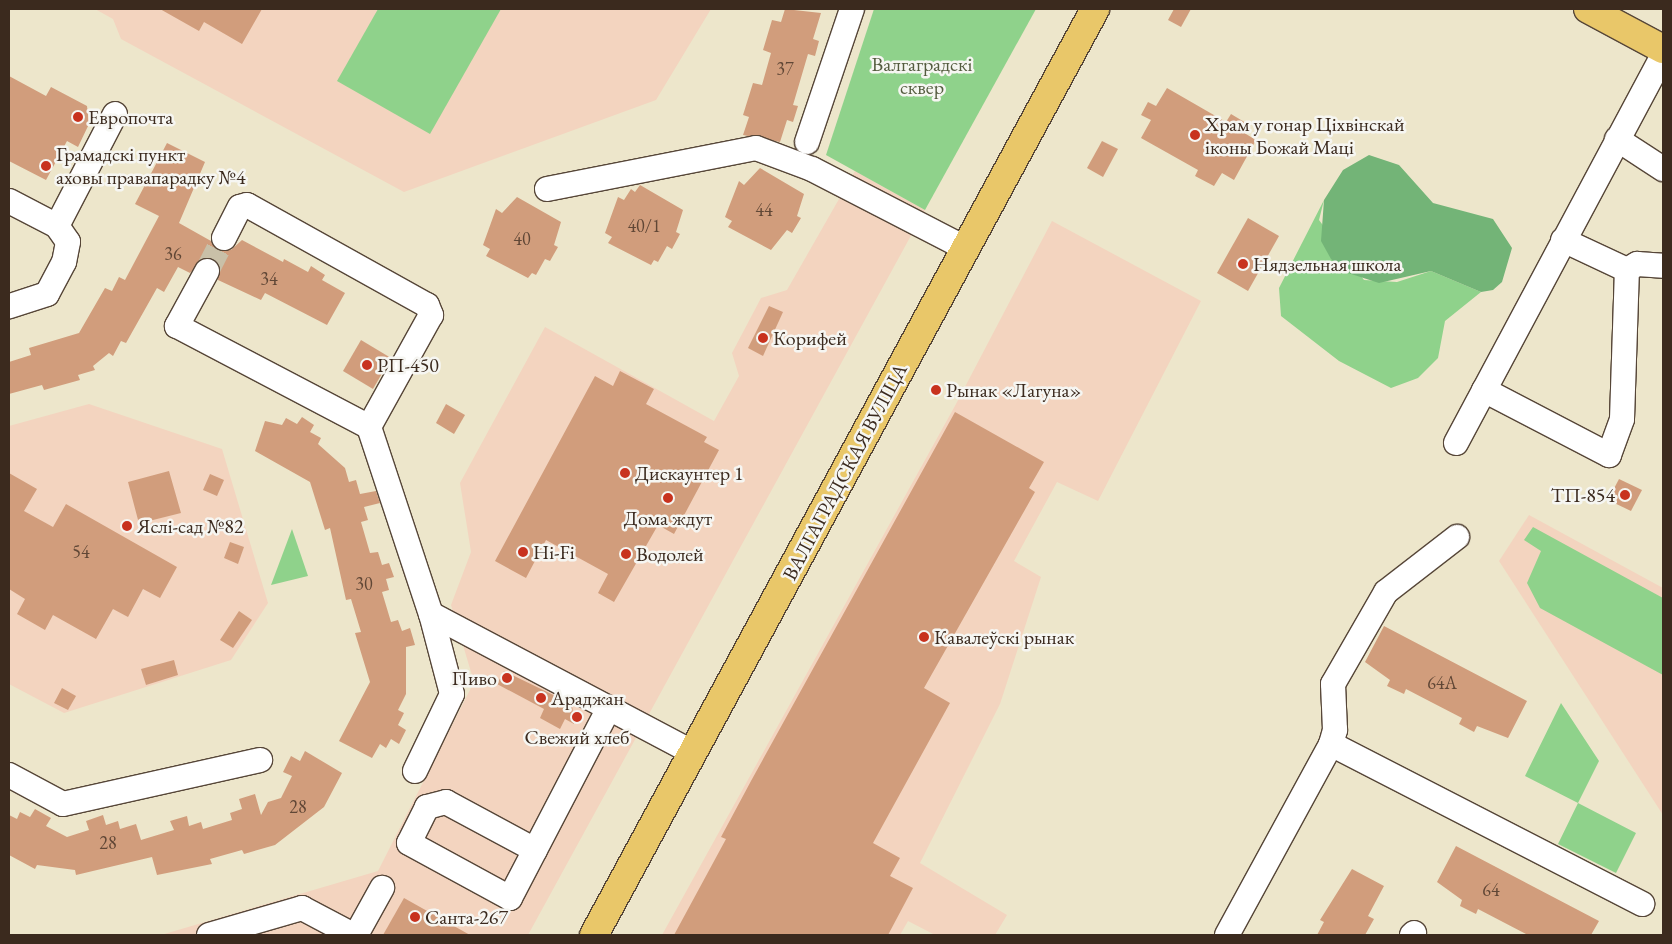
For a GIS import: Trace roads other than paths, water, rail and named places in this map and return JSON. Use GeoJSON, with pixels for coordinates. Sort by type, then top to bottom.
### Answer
{"type":"FeatureCollection","features":[{"type":"Feature","properties":{"kind":"main road","name":"ВАЛГАГРАДСКАЯ ВУЛІЦА"},"geometry":{"type":"LineString","coordinates":[[594,935],[694,753],[1094,9]]}},
{"type":"Feature","properties":{"kind":"main road"},"geometry":{"type":"LineString","coordinates":[[1588,9],[1663,49]]}},
{"type":"Feature","properties":{"kind":"lane"},"geometry":{"type":"LineString","coordinates":[[807,142],[852,9]]}},
{"type":"Feature","properties":{"kind":"lane"},"geometry":{"type":"LineString","coordinates":[[1456,443],[1663,56]]}},
{"type":"Feature","properties":{"kind":"lane"},"geometry":{"type":"LineString","coordinates":[[57,226],[115,114]]}},
{"type":"Feature","properties":{"kind":"lane"},"geometry":{"type":"LineString","coordinates":[[1617,139],[1663,169]]}},
{"type":"Feature","properties":{"kind":"lane"},"geometry":{"type":"LineString","coordinates":[[547,189],[756,148],[812,169],[965,248]]}},
{"type":"Feature","properties":{"kind":"lane"},"geometry":{"type":"LineString","coordinates":[[9,201],[57,226],[68,242],[64,262],[47,294],[9,306]]}},
{"type":"Feature","properties":{"kind":"lane"},"geometry":{"type":"LineString","coordinates":[[224,238],[240,207],[247,205],[427,305],[431,315],[369,427]]}},
{"type":"Feature","properties":{"kind":"lane"},"geometry":{"type":"LineString","coordinates":[[1563,240],[1627,270]]}},
{"type":"Feature","properties":{"kind":"lane"},"geometry":{"type":"LineString","coordinates":[[1627,270],[1637,264],[1663,266]]}},
{"type":"Feature","properties":{"kind":"lane"},"geometry":{"type":"LineString","coordinates":[[207,270],[177,326],[369,427],[431,614],[452,694],[415,771]]}},
{"type":"Feature","properties":{"kind":"lane"},"geometry":{"type":"LineString","coordinates":[[1484,390],[1608,455],[1622,419],[1627,270]]}},
{"type":"Feature","properties":{"kind":"lane"},"geometry":{"type":"LineString","coordinates":[[1228,935],[1331,744],[1335,730],[1334,684],[1386,592],[1457,537]]}},
{"type":"Feature","properties":{"kind":"lane"},"geometry":{"type":"LineString","coordinates":[[431,614],[694,753]]}},
{"type":"Feature","properties":{"kind":"lane"},"geometry":{"type":"LineString","coordinates":[[535,850],[446,802],[427,807],[409,843],[510,898],[609,708]]}},
{"type":"Feature","properties":{"kind":"lane"},"geometry":{"type":"LineString","coordinates":[[1331,744],[1642,904]]}},
{"type":"Feature","properties":{"kind":"lane"},"geometry":{"type":"LineString","coordinates":[[9,775],[63,804],[260,760]]}},
{"type":"Feature","properties":{"kind":"lane"},"geometry":{"type":"LineString","coordinates":[[210,935],[302,908],[355,935],[382,888]]}},
{"type":"Feature","properties":{"kind":"tunnel"},"geometry":{"type":"LineString","coordinates":[[207,271],[224,238]]}},
{"type":"Feature","properties":{"kind":"place","name":"Европочта"},"geometry":{"type":"Point","coordinates":[78,117]}},
{"type":"Feature","properties":{"kind":"place","name":"Храм у гонар Ціхвінскай іконы Божай Маці"},"geometry":{"type":"Point","coordinates":[1195,135]}},
{"type":"Feature","properties":{"kind":"place","name":"Грамадскі пункт аховы правапарадку №4"},"geometry":{"type":"Point","coordinates":[46,166]}},
{"type":"Feature","properties":{"kind":"place","name":"Нядзельная школа"},"geometry":{"type":"Point","coordinates":[1243,264]}},
{"type":"Feature","properties":{"kind":"place","name":"Корифей"},"geometry":{"type":"Point","coordinates":[763,338]}},
{"type":"Feature","properties":{"kind":"place","name":"РП-450"},"geometry":{"type":"Point","coordinates":[367,365]}},
{"type":"Feature","properties":{"kind":"place","name":"Рынак «Лагуна»"},"geometry":{"type":"Point","coordinates":[936,390]}},
{"type":"Feature","properties":{"kind":"place","name":"Дискаунтер 1"},"geometry":{"type":"Point","coordinates":[625,473]}},
{"type":"Feature","properties":{"kind":"place","name":"ТП-854"},"geometry":{"type":"Point","coordinates":[1625,495]}},
{"type":"Feature","properties":{"kind":"place","name":"Дома ждут"},"geometry":{"type":"Point","coordinates":[668,498]}},
{"type":"Feature","properties":{"kind":"place","name":"Яслі-сад №82"},"geometry":{"type":"Point","coordinates":[127,526]}},
{"type":"Feature","properties":{"kind":"place","name":"Hi-Fi"},"geometry":{"type":"Point","coordinates":[523,552]}},
{"type":"Feature","properties":{"kind":"place","name":"Водолей"},"geometry":{"type":"Point","coordinates":[626,554]}},
{"type":"Feature","properties":{"kind":"place","name":"Кавалеўскі рынак"},"geometry":{"type":"Point","coordinates":[924,637]}},
{"type":"Feature","properties":{"kind":"place","name":"Пиво"},"geometry":{"type":"Point","coordinates":[507,678]}},
{"type":"Feature","properties":{"kind":"place","name":"Араджан"},"geometry":{"type":"Point","coordinates":[541,698]}},
{"type":"Feature","properties":{"kind":"place","name":"Свежий хлеб"},"geometry":{"type":"Point","coordinates":[577,717]}},
{"type":"Feature","properties":{"kind":"place","name":"Санта-267"},"geometry":{"type":"Point","coordinates":[415,917]}},
{"type":"Feature","properties":{"kind":"park label","name":"Валгаградскі сквер"},"geometry":{"type":"Point","coordinates":[922,76]}}]}
